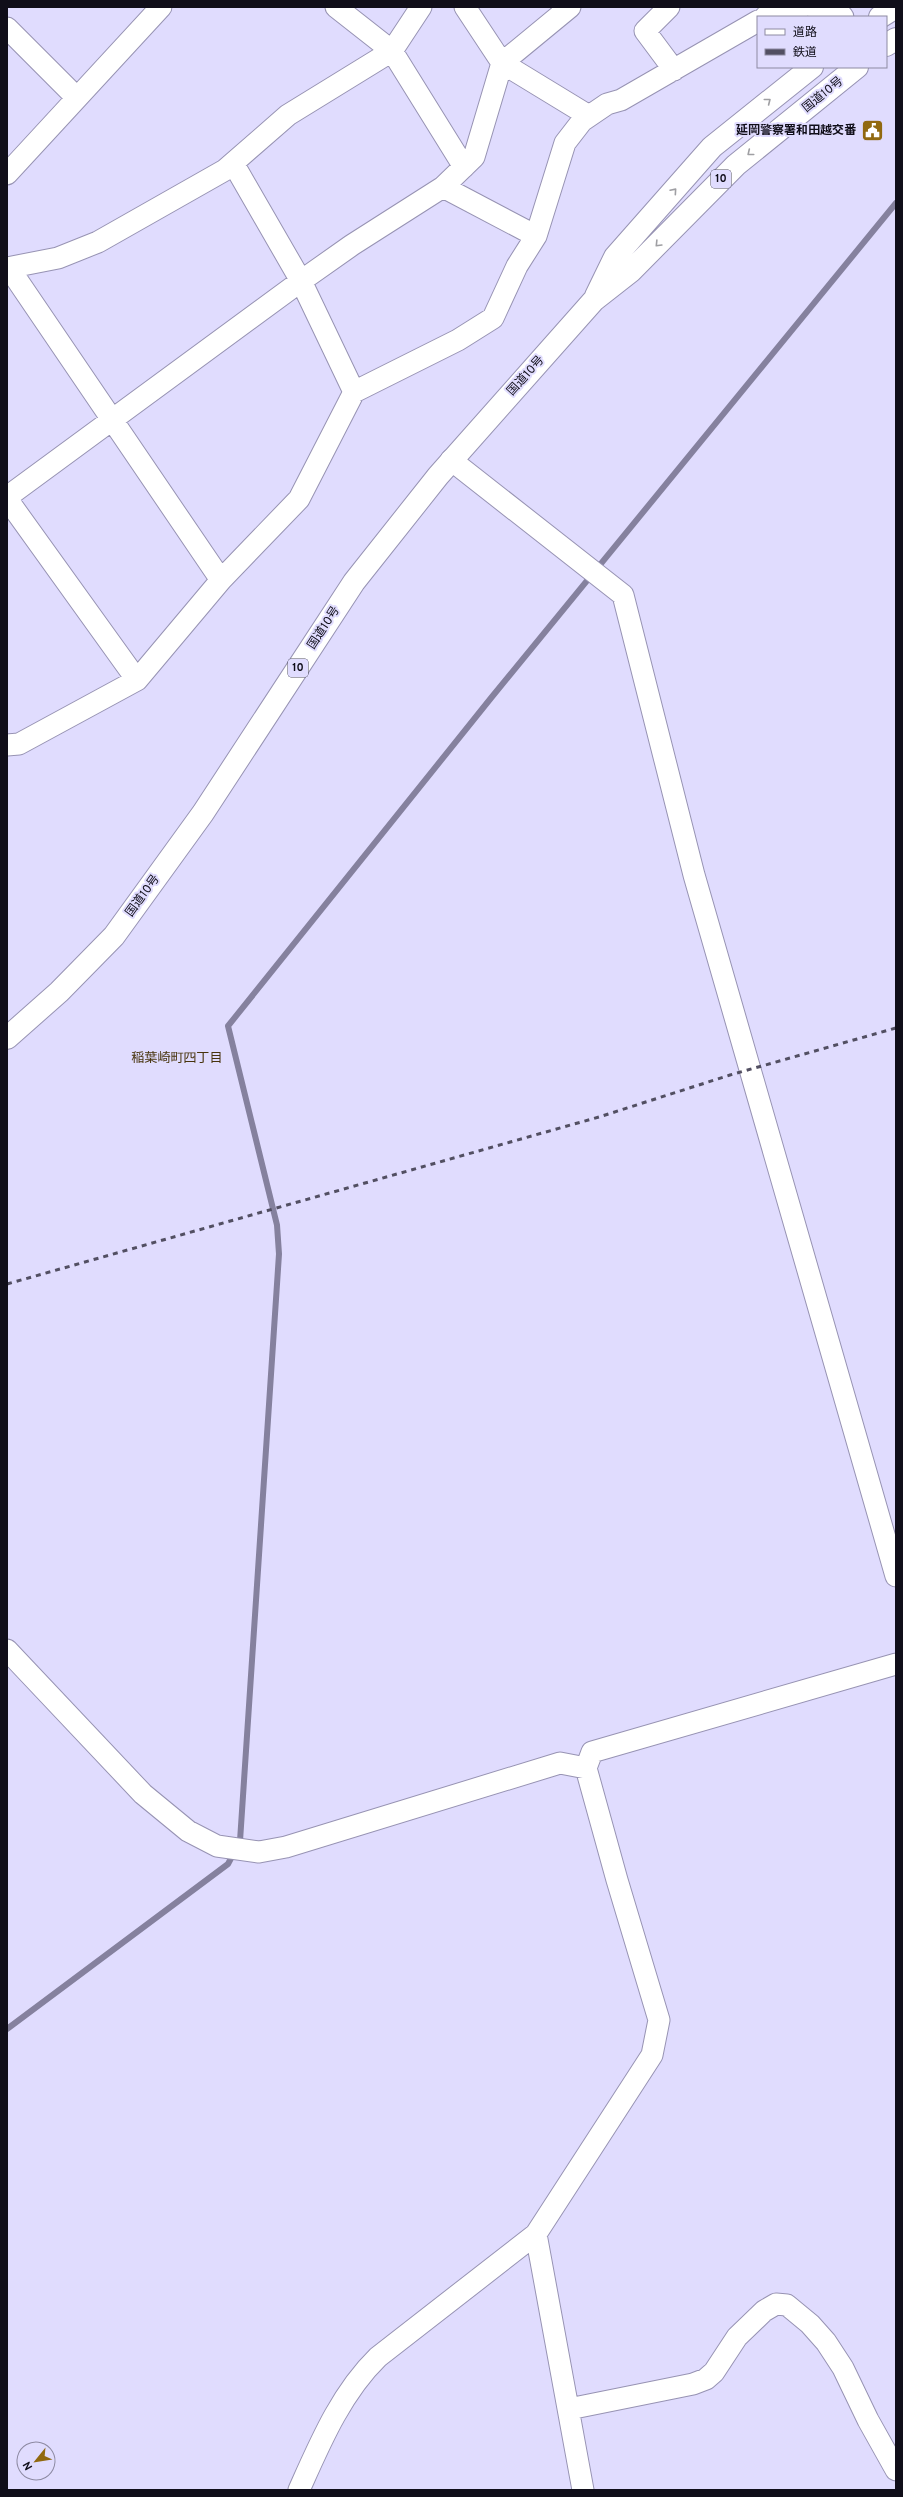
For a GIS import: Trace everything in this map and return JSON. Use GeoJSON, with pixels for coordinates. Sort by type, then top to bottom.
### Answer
{"type":"FeatureCollection","features":[{"type":"Feature","properties":{"kind":"highway"},"geometry":{"type":"LineString","coordinates":[[882,16],[896,7]]}},
{"type":"Feature","properties":{"kind":"highway"},"geometry":{"type":"LineString","coordinates":[[887,44],[896,39]]}},
{"type":"Feature","properties":{"kind":"highway","name":"国道10号"},"geometry":{"type":"LineString","coordinates":[[594,300],[615,257],[712,147],[811,68]]}},
{"type":"Feature","properties":{"kind":"highway","name":"国道10号"},"geometry":{"type":"LineString","coordinates":[[7,1038],[59,992],[114,936],[203,813],[354,582],[451,460],[594,300],[631,272],[736,165],[856,68]]}},
{"type":"Feature","properties":{"kind":"street"},"geometry":{"type":"LineString","coordinates":[[7,174],[161,7]]}},
{"type":"Feature","properties":{"kind":"street"},"geometry":{"type":"LineString","coordinates":[[336,7],[392,51],[464,167]]}},
{"type":"Feature","properties":{"kind":"street"},"geometry":{"type":"LineString","coordinates":[[221,580],[8,268],[58,258],[98,242],[224,170],[288,115],[392,51],[421,7]]}},
{"type":"Feature","properties":{"kind":"street"},"geometry":{"type":"LineString","coordinates":[[465,7],[502,63],[589,116]]}},
{"type":"Feature","properties":{"kind":"street"},"geometry":{"type":"LineString","coordinates":[[137,680],[7,498],[301,281],[352,245],[443,187],[474,157],[502,63],[570,7]]}},
{"type":"Feature","properties":{"kind":"street"},"geometry":{"type":"LineString","coordinates":[[669,7],[645,31],[674,70]]}},
{"type":"Feature","properties":{"kind":"street"},"geometry":{"type":"LineString","coordinates":[[769,16],[802,7]]}},
{"type":"Feature","properties":{"kind":"street"},"geometry":{"type":"LineString","coordinates":[[814,7],[837,10],[842,16]]}},
{"type":"Feature","properties":{"kind":"street"},"geometry":{"type":"LineString","coordinates":[[7,745],[18,744],[137,680],[221,580],[299,499],[354,392],[458,340],[492,318],[518,266],[536,236],[566,143],[582,121],[607,104],[621,100],[757,22]]}},
{"type":"Feature","properties":{"kind":"street"},"geometry":{"type":"LineString","coordinates":[[7,28],[77,98]]}},
{"type":"Feature","properties":{"kind":"street"},"geometry":{"type":"LineString","coordinates":[[233,163],[301,281],[354,392]]}},
{"type":"Feature","properties":{"kind":"street"},"geometry":{"type":"LineString","coordinates":[[443,187],[536,236]]}},
{"type":"Feature","properties":{"kind":"street"},"geometry":{"type":"LineString","coordinates":[[451,460],[623,595],[694,875],[896,1576]]}},
{"type":"Feature","properties":{"kind":"street"},"geometry":{"type":"LineString","coordinates":[[7,1650],[143,1794],[188,1831],[223,1847],[259,1852],[286,1847],[560,1763],[586,1768]]}},
{"type":"Feature","properties":{"kind":"street"},"geometry":{"type":"LineString","coordinates":[[299,2490],[326,2429],[362,2373],[378,2357],[536,2234],[652,2055],[660,2020],[617,1880],[586,1768],[592,1752],[896,1664]]}},
{"type":"Feature","properties":{"kind":"street"},"geometry":{"type":"LineString","coordinates":[[536,2234],[583,2490]]}},
{"type":"Feature","properties":{"kind":"street"},"geometry":{"type":"LineString","coordinates":[[569,2408],[693,2384],[706,2379],[714,2372],[737,2337],[764,2311],[776,2304],[787,2305],[810,2324],[826,2342],[843,2368],[868,2420],[896,2470]]}},
{"type":"Feature","properties":{"kind":"waterway"},"geometry":{"type":"LineString","coordinates":[[7,2029],[228,1864],[240,1841],[279,1254],[277,1225],[228,1026],[491,698],[896,203]]}},
{"type":"Feature","properties":{"kind":"railway"},"geometry":{"type":"LineString","coordinates":[[7,1284],[599,1117],[730,1075],[896,1028]]}},
{"type":"Feature","properties":{"kind":"place","name":"延岡警察署和田越交番"},"geometry":{"type":"Point","coordinates":[872,131]}},
{"type":"Feature","properties":{"kind":"district","name":"稲葉崎町四丁目"},"geometry":{"type":"Point","coordinates":[177,1059]}}]}
